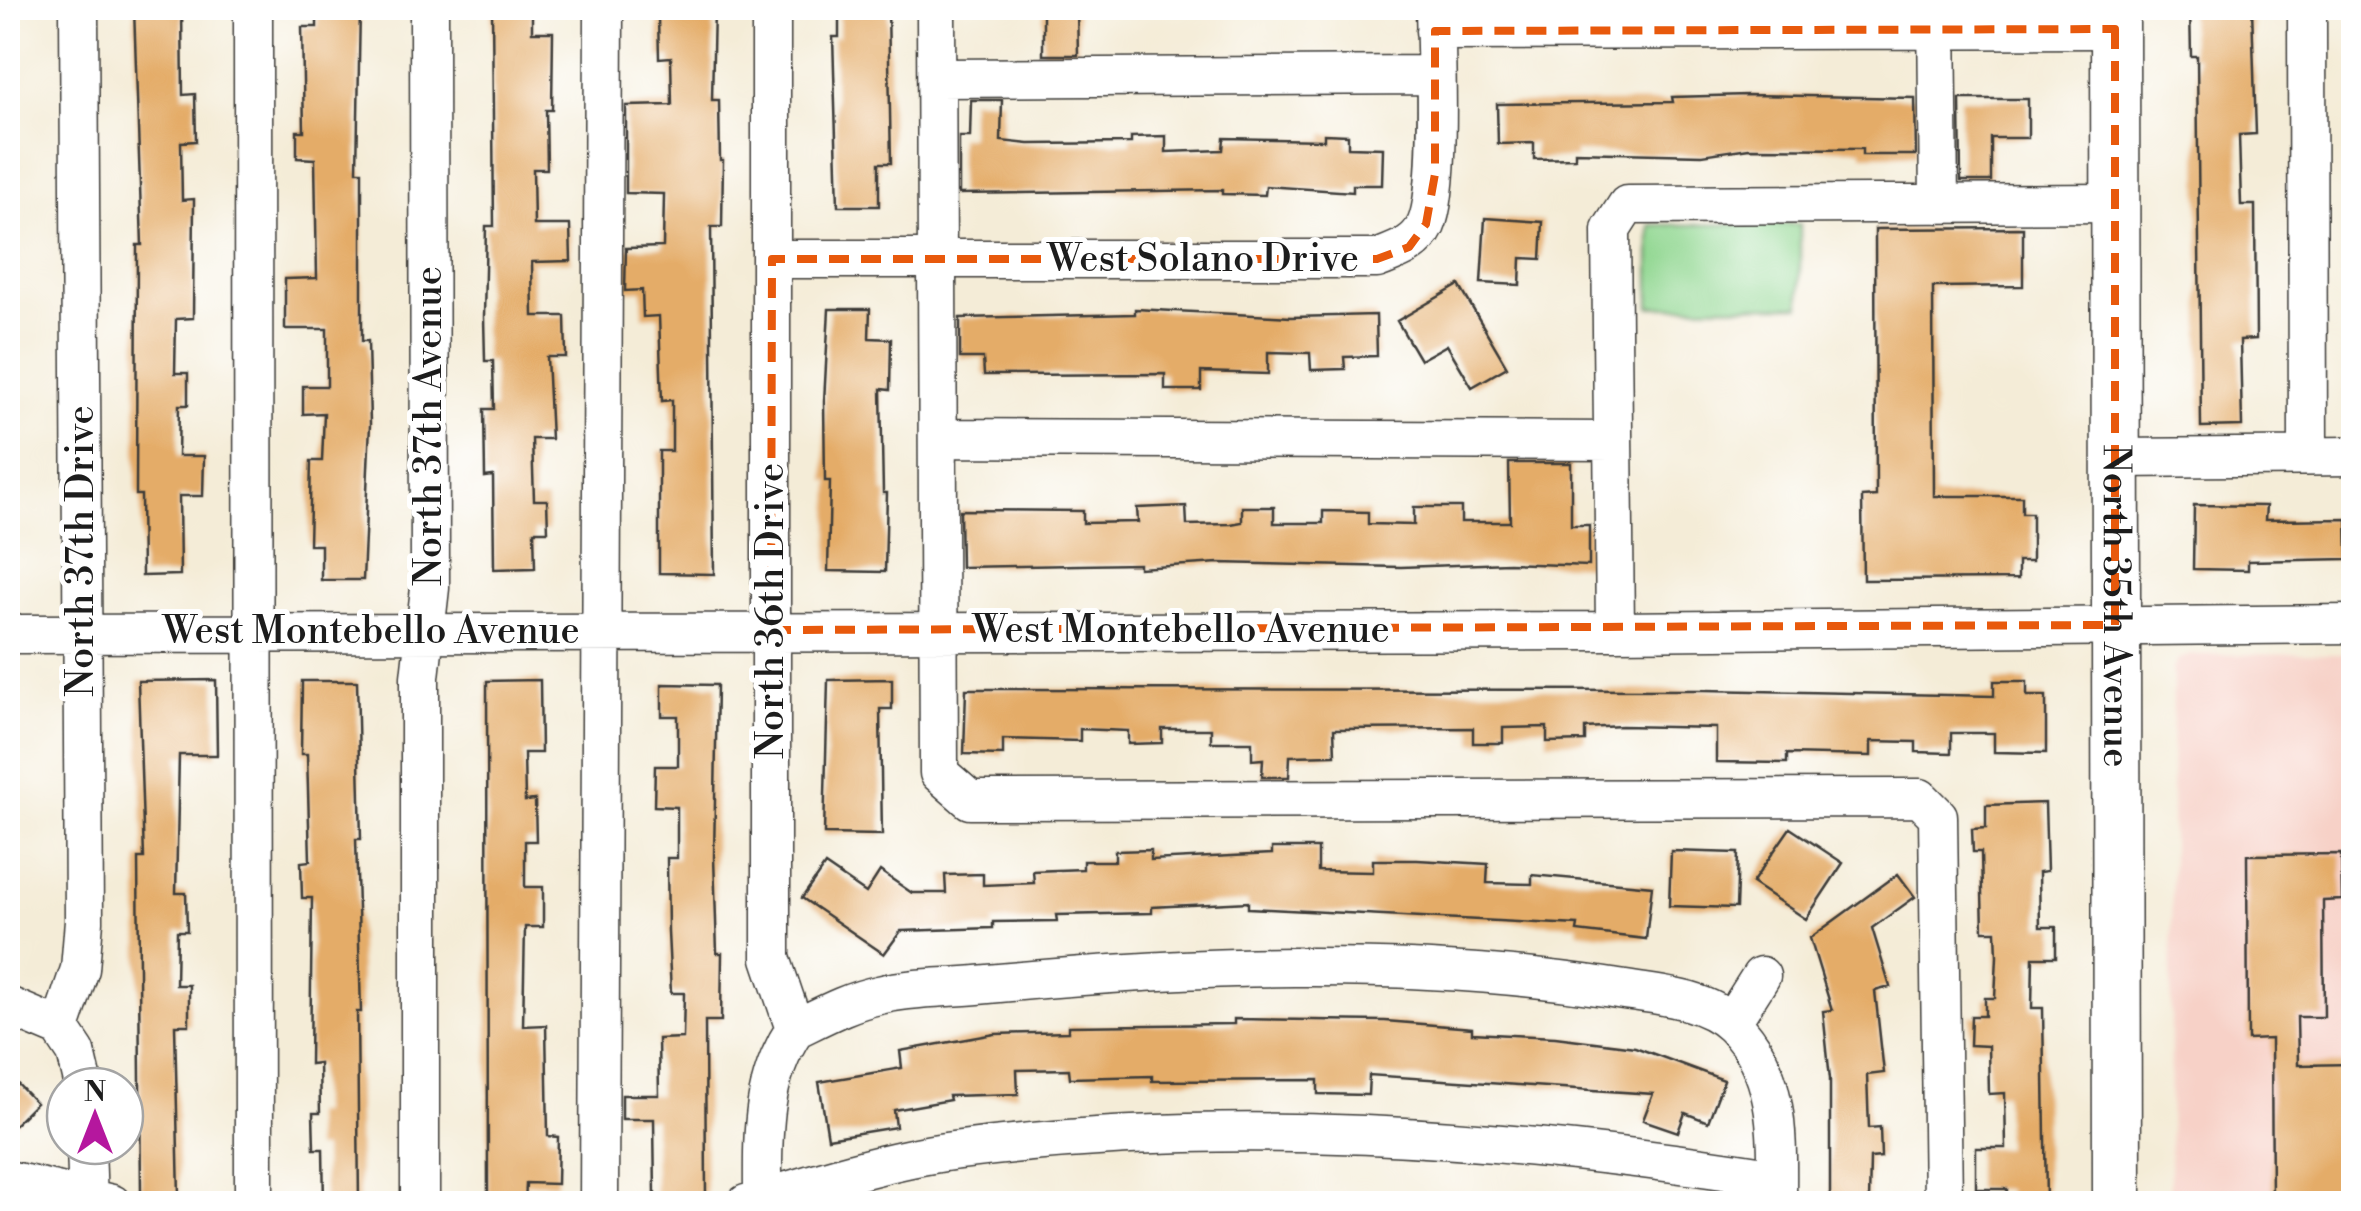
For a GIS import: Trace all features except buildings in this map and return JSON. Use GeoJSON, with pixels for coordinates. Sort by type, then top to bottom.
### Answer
{"type":"FeatureCollection","features":[{"type":"Feature","properties":{"kind":"main road","name":"North 35th Avenue"},"geometry":{"type":"LineString","coordinates":[[2115,18],[2117,1204]]}},
{"type":"Feature","properties":{"kind":"street","name":"North 37th Drive"},"geometry":{"type":"LineString","coordinates":[[60,1028],[80,969],[84,921],[79,8]]}},
{"type":"Feature","properties":{"kind":"street"},"geometry":{"type":"LineString","coordinates":[[254,8],[254,1204]]}},
{"type":"Feature","properties":{"kind":"street","name":"North 37th Avenue"},"geometry":{"type":"LineString","coordinates":[[420,1204],[420,677],[430,588],[429,8]]}},
{"type":"Feature","properties":{"kind":"street"},"geometry":{"type":"LineString","coordinates":[[599,1204],[604,8]]}},
{"type":"Feature","properties":{"kind":"street","name":"North 36th Drive"},"geometry":{"type":"LineString","coordinates":[[771,8],[771,958],[795,1029]]}},
{"type":"Feature","properties":{"kind":"street"},"geometry":{"type":"LineString","coordinates":[[936,8],[939,773],[970,800],[1920,798],[1938,816],[1942,1204]]}},
{"type":"Feature","properties":{"kind":"street"},"geometry":{"type":"LineString","coordinates":[[2307,8],[2308,456]]}},
{"type":"Feature","properties":{"kind":"street"},"geometry":{"type":"LineString","coordinates":[[1937,18],[1940,204]]}},
{"type":"Feature","properties":{"kind":"street"},"geometry":{"type":"LineString","coordinates":[[1435,19],[2115,18]]}},
{"type":"Feature","properties":{"kind":"street","name":"West Solano Drive"},"geometry":{"type":"LineString","coordinates":[[772,259],[1377,259],[1410,247],[1426,224],[1435,174],[1435,19]]}},
{"type":"Feature","properties":{"kind":"street"},"geometry":{"type":"LineString","coordinates":[[936,78],[1434,74]]}},
{"type":"Feature","properties":{"kind":"street"},"geometry":{"type":"LineString","coordinates":[[1614,631],[1611,230],[1627,205],[2114,203]]}},
{"type":"Feature","properties":{"kind":"street"},"geometry":{"type":"LineString","coordinates":[[939,438],[1613,441]]}},
{"type":"Feature","properties":{"kind":"street"},"geometry":{"type":"LineString","coordinates":[[2115,458],[2354,456]]}},
{"type":"Feature","properties":{"kind":"street","name":"West Montebello Avenue"},"geometry":{"type":"LineString","coordinates":[[8,634],[425,630],[1614,631],[2354,624]]}},
{"type":"Feature","properties":{"kind":"street"},"geometry":{"type":"LineString","coordinates":[[1302,964],[1554,980],[1673,998],[1706,1008],[1731,1023],[1768,1081],[1776,1124],[1777,1191],[1610,1154],[1381,1134],[1184,1131],[948,1151],[757,1202],[764,1106],[777,1056],[795,1029],[880,994],[1146,969],[1302,964]]}},
{"type":"Feature","properties":{"kind":"street"},"geometry":{"type":"LineString","coordinates":[[1731,1023],[1761,976]]}},
{"type":"Feature","properties":{"kind":"street"},"geometry":{"type":"LineString","coordinates":[[8,1006],[60,1028],[76,1052],[79,1066]]}},
{"type":"Feature","properties":{"kind":"street"},"geometry":{"type":"LineString","coordinates":[[8,1180],[96,1202],[90,1166]]}},
{"type":"Feature","properties":{"kind":"highlighted area"},"geometry":{"type":"Polygon","coordinates":[[[2115,29],[2115,625],[771,630],[772,259],[1377,259],[1409,247],[1426,224],[1435,174],[1435,31],[2115,29]]]}},
{"type":"Feature","properties":{"kind":"shaded area"},"geometry":{"type":"Polygon","coordinates":[[[2353,654],[2353,1203],[2170,1204],[2173,668],[2179,659],[2193,655],[2353,654]]]}},
{"type":"Feature","properties":{"kind":"green space"},"geometry":{"type":"Polygon","coordinates":[[[1800,224],[1800,306],[1650,307],[1650,225],[1800,224]]]}}]}
